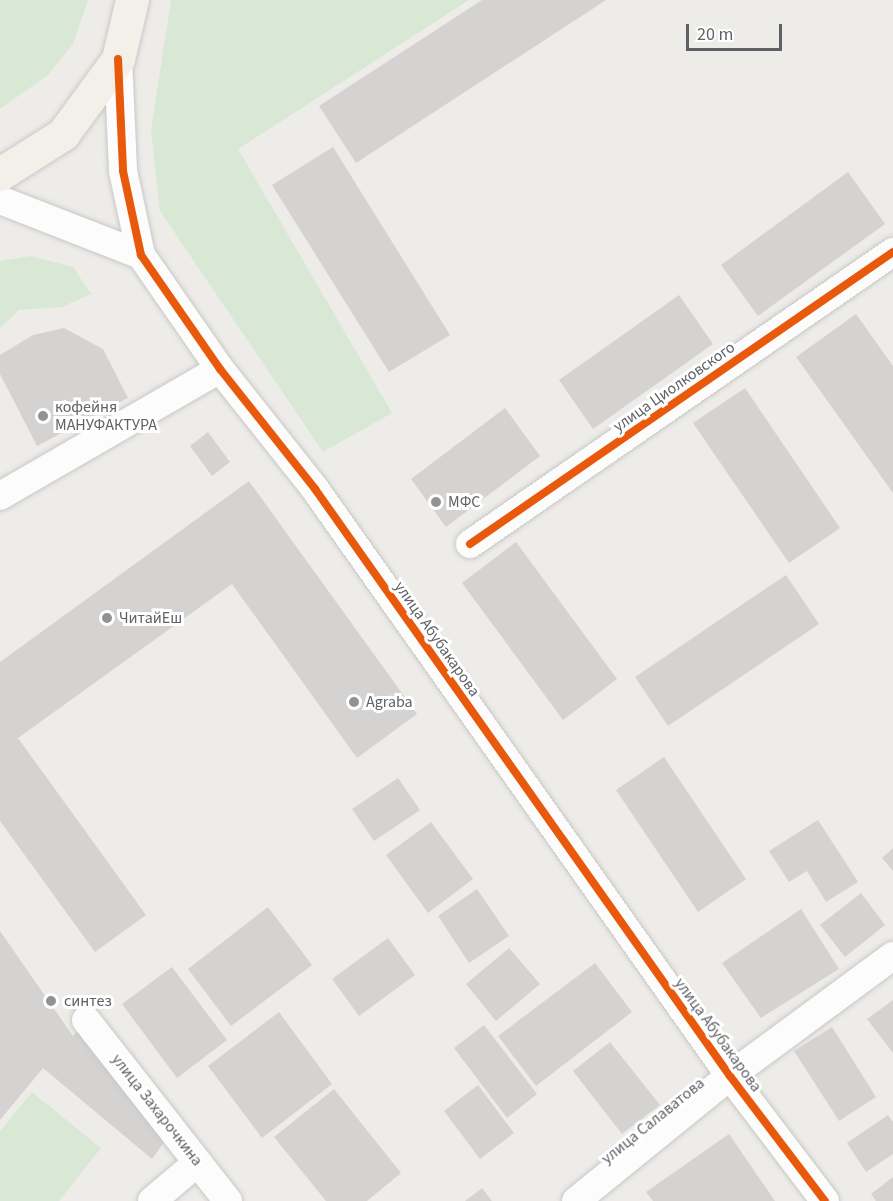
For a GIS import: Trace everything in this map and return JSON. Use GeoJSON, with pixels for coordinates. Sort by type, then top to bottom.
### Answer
{"type":"FeatureCollection","features":[{"type":"Feature","properties":{"kind":"main road","name":"улица Абубакарова"},"geometry":{"type":"LineString","coordinates":[[0,174],[63,134],[118,59],[132,0]]}},
{"type":"Feature","properties":{"kind":"street","name":"улица Абубакарова"},"geometry":{"type":"LineString","coordinates":[[118,59],[123,171],[141,255],[220,369],[315,489],[730,1076],[825,1201]]}},
{"type":"Feature","properties":{"kind":"street"},"geometry":{"type":"LineString","coordinates":[[0,200],[141,255]]}},
{"type":"Feature","properties":{"kind":"street","name":"улица Циолковского"},"geometry":{"type":"LineString","coordinates":[[470,544],[893,252]]}},
{"type":"Feature","properties":{"kind":"street"},"geometry":{"type":"LineString","coordinates":[[0,496],[220,369]]}},
{"type":"Feature","properties":{"kind":"street","name":"улица Салаватова"},"geometry":{"type":"LineString","coordinates":[[576,1201],[730,1076],[893,956]]}},
{"type":"Feature","properties":{"kind":"street","name":"улица Захарочкина"},"geometry":{"type":"LineString","coordinates":[[86,1020],[228,1201]]}},
{"type":"Feature","properties":{"kind":"street"},"geometry":{"type":"LineString","coordinates":[[152,1201],[198,1162]]}},
{"type":"Feature","properties":{"kind":"green space"},"geometry":{"type":"Polygon","coordinates":[[[0,0],[88,0],[73,44],[48,75],[0,109],[0,0]]]}},
{"type":"Feature","properties":{"kind":"green space"},"geometry":{"type":"Polygon","coordinates":[[[171,0],[469,0],[238,149],[392,413],[323,452],[160,211],[151,130],[171,0]]]}},
{"type":"Feature","properties":{"kind":"green space"},"geometry":{"type":"Polygon","coordinates":[[[31,256],[73,267],[91,294],[62,307],[19,310],[0,328],[0,261],[31,256]]]}},
{"type":"Feature","properties":{"kind":"green space"},"geometry":{"type":"Polygon","coordinates":[[[32,1092],[101,1148],[59,1201],[0,1201],[0,1131],[32,1092]]]}},
{"type":"Feature","properties":{"kind":"building"},"geometry":{"type":"Polygon","coordinates":[[[482,0],[606,0],[356,163],[319,106],[482,0]]]}},
{"type":"Feature","properties":{"kind":"building"},"geometry":{"type":"Polygon","coordinates":[[[333,147],[450,335],[389,372],[272,185],[333,147]]]}},
{"type":"Feature","properties":{"kind":"building"},"geometry":{"type":"Polygon","coordinates":[[[848,172],[885,224],[758,316],[721,265],[848,172]]]}},
{"type":"Feature","properties":{"kind":"building"},"geometry":{"type":"Polygon","coordinates":[[[679,295],[713,344],[593,429],[559,380],[679,295]]]}},
{"type":"Feature","properties":{"kind":"building"},"geometry":{"type":"Polygon","coordinates":[[[856,314],[893,366],[893,493],[796,357],[856,314]]]}},
{"type":"Feature","properties":{"kind":"building"},"geometry":{"type":"Polygon","coordinates":[[[64,328],[103,349],[128,398],[37,446],[0,374],[0,355],[33,335],[64,328]]]}},
{"type":"Feature","properties":{"kind":"building"},"geometry":{"type":"Polygon","coordinates":[[[745,388],[840,528],[789,563],[693,423],[745,388]]]}},
{"type":"Feature","properties":{"kind":"building"},"geometry":{"type":"Polygon","coordinates":[[[505,408],[540,456],[446,527],[411,479],[505,408]]]}},
{"type":"Feature","properties":{"kind":"building"},"geometry":{"type":"Polygon","coordinates":[[[208,432],[230,462],[212,476],[190,446],[208,432]]]}},
{"type":"Feature","properties":{"kind":"building"},"geometry":{"type":"Polygon","coordinates":[[[249,481],[417,714],[357,758],[232,584],[18,738],[146,915],[95,952],[0,821],[0,662],[249,481]]]}},
{"type":"Feature","properties":{"kind":"building"},"geometry":{"type":"Polygon","coordinates":[[[516,542],[617,679],[563,720],[462,583],[516,542]]]}},
{"type":"Feature","properties":{"kind":"building"},"geometry":{"type":"Polygon","coordinates":[[[786,575],[819,624],[668,726],[635,677],[786,575]]]}},
{"type":"Feature","properties":{"kind":"building"},"geometry":{"type":"Polygon","coordinates":[[[664,757],[746,879],[698,912],[616,790],[664,757]]]}},
{"type":"Feature","properties":{"kind":"building"},"geometry":{"type":"Polygon","coordinates":[[[398,778],[420,810],[374,841],[352,809],[398,778]]]}},
{"type":"Feature","properties":{"kind":"building"},"geometry":{"type":"Polygon","coordinates":[[[818,820],[858,882],[826,902],[807,871],[789,882],[769,851],[818,820]]]}},
{"type":"Feature","properties":{"kind":"building"},"geometry":{"type":"Polygon","coordinates":[[[431,822],[473,879],[428,913],[386,855],[431,822]]]}},
{"type":"Feature","properties":{"kind":"building"},"geometry":{"type":"Polygon","coordinates":[[[893,848],[893,871],[882,858],[893,848]]]}},
{"type":"Feature","properties":{"kind":"building"},"geometry":{"type":"Polygon","coordinates":[[[477,889],[509,936],[469,963],[438,916],[477,889]]]}},
{"type":"Feature","properties":{"kind":"building"},"geometry":{"type":"Polygon","coordinates":[[[861,893],[885,925],[845,957],[820,925],[861,893]]]}},
{"type":"Feature","properties":{"kind":"building"},"geometry":{"type":"Polygon","coordinates":[[[268,907],[312,965],[231,1026],[188,969],[268,907]]]}},
{"type":"Feature","properties":{"kind":"building"},"geometry":{"type":"Polygon","coordinates":[[[801,909],[839,969],[761,1018],[722,963],[801,909]]]}},
{"type":"Feature","properties":{"kind":"building"},"geometry":{"type":"Polygon","coordinates":[[[0,931],[73,1036],[77,1032],[106,1059],[168,1137],[152,1159],[43,1068],[0,1120],[0,931]]]}},
{"type":"Feature","properties":{"kind":"building"},"geometry":{"type":"Polygon","coordinates":[[[388,938],[415,975],[359,1016],[332,979],[388,938]]]}},
{"type":"Feature","properties":{"kind":"building"},"geometry":{"type":"Polygon","coordinates":[[[509,948],[540,984],[496,1021],[466,984],[509,948]]]}},
{"type":"Feature","properties":{"kind":"building"},"geometry":{"type":"Polygon","coordinates":[[[595,963],[632,1012],[536,1086],[498,1036],[595,963]]]}},
{"type":"Feature","properties":{"kind":"building"},"geometry":{"type":"Polygon","coordinates":[[[172,967],[227,1040],[177,1078],[122,1004],[172,967]]]}},
{"type":"Feature","properties":{"kind":"building"},"geometry":{"type":"Polygon","coordinates":[[[893,1000],[893,1053],[867,1019],[893,1000]]]}},
{"type":"Feature","properties":{"kind":"building"},"geometry":{"type":"Polygon","coordinates":[[[279,1012],[332,1084],[262,1138],[208,1066],[279,1012]]]}},
{"type":"Feature","properties":{"kind":"building"},"geometry":{"type":"Polygon","coordinates":[[[484,1025],[537,1094],[507,1118],[454,1048],[484,1025]]]}},
{"type":"Feature","properties":{"kind":"building"},"geometry":{"type":"Polygon","coordinates":[[[832,1027],[876,1097],[839,1121],[794,1051],[832,1027]]]}},
{"type":"Feature","properties":{"kind":"building"},"geometry":{"type":"Polygon","coordinates":[[[610,1042],[660,1105],[622,1134],[573,1071],[610,1042]]]}},
{"type":"Feature","properties":{"kind":"building"},"geometry":{"type":"Polygon","coordinates":[[[478,1085],[514,1133],[480,1159],[444,1111],[478,1085]]]}},
{"type":"Feature","properties":{"kind":"building"},"geometry":{"type":"Polygon","coordinates":[[[334,1089],[401,1173],[367,1201],[326,1201],[274,1137],[334,1089]]]}},
{"type":"Feature","properties":{"kind":"building"},"geometry":{"type":"Polygon","coordinates":[[[888,1115],[893,1122],[893,1154],[866,1172],[847,1143],[888,1115]]]}},
{"type":"Feature","properties":{"kind":"building"},"geometry":{"type":"Polygon","coordinates":[[[729,1134],[775,1201],[653,1201],[646,1192],[729,1134]]]}},
{"type":"Feature","properties":{"kind":"building"},"geometry":{"type":"Polygon","coordinates":[[[893,1177],[893,1201],[876,1201],[871,1194],[893,1177]]]}},
{"type":"Feature","properties":{"kind":"building"},"geometry":{"type":"Polygon","coordinates":[[[482,1188],[492,1201],[465,1201],[482,1188]]]}},
{"type":"Feature","properties":{"kind":"cycle path"},"geometry":{"type":"LineString","coordinates":[[118,59],[123,171],[141,255],[220,369],[315,489],[730,1076],[825,1201]]}},
{"type":"Feature","properties":{"kind":"cycle path"},"geometry":{"type":"LineString","coordinates":[[470,544],[893,252]]}},
{"type":"Feature","properties":{"kind":"place","name":"кофейня МАНУФАКТУРА"},"geometry":{"type":"Point","coordinates":[43,416]}},
{"type":"Feature","properties":{"kind":"place","name":"МФС"},"geometry":{"type":"Point","coordinates":[436,502]}},
{"type":"Feature","properties":{"kind":"place","name":"ЧитайЕш"},"geometry":{"type":"Point","coordinates":[107,618]}},
{"type":"Feature","properties":{"kind":"place","name":"Agraba"},"geometry":{"type":"Point","coordinates":[354,702]}},
{"type":"Feature","properties":{"kind":"place","name":"синтез"},"geometry":{"type":"Point","coordinates":[51,1001]}}]}
